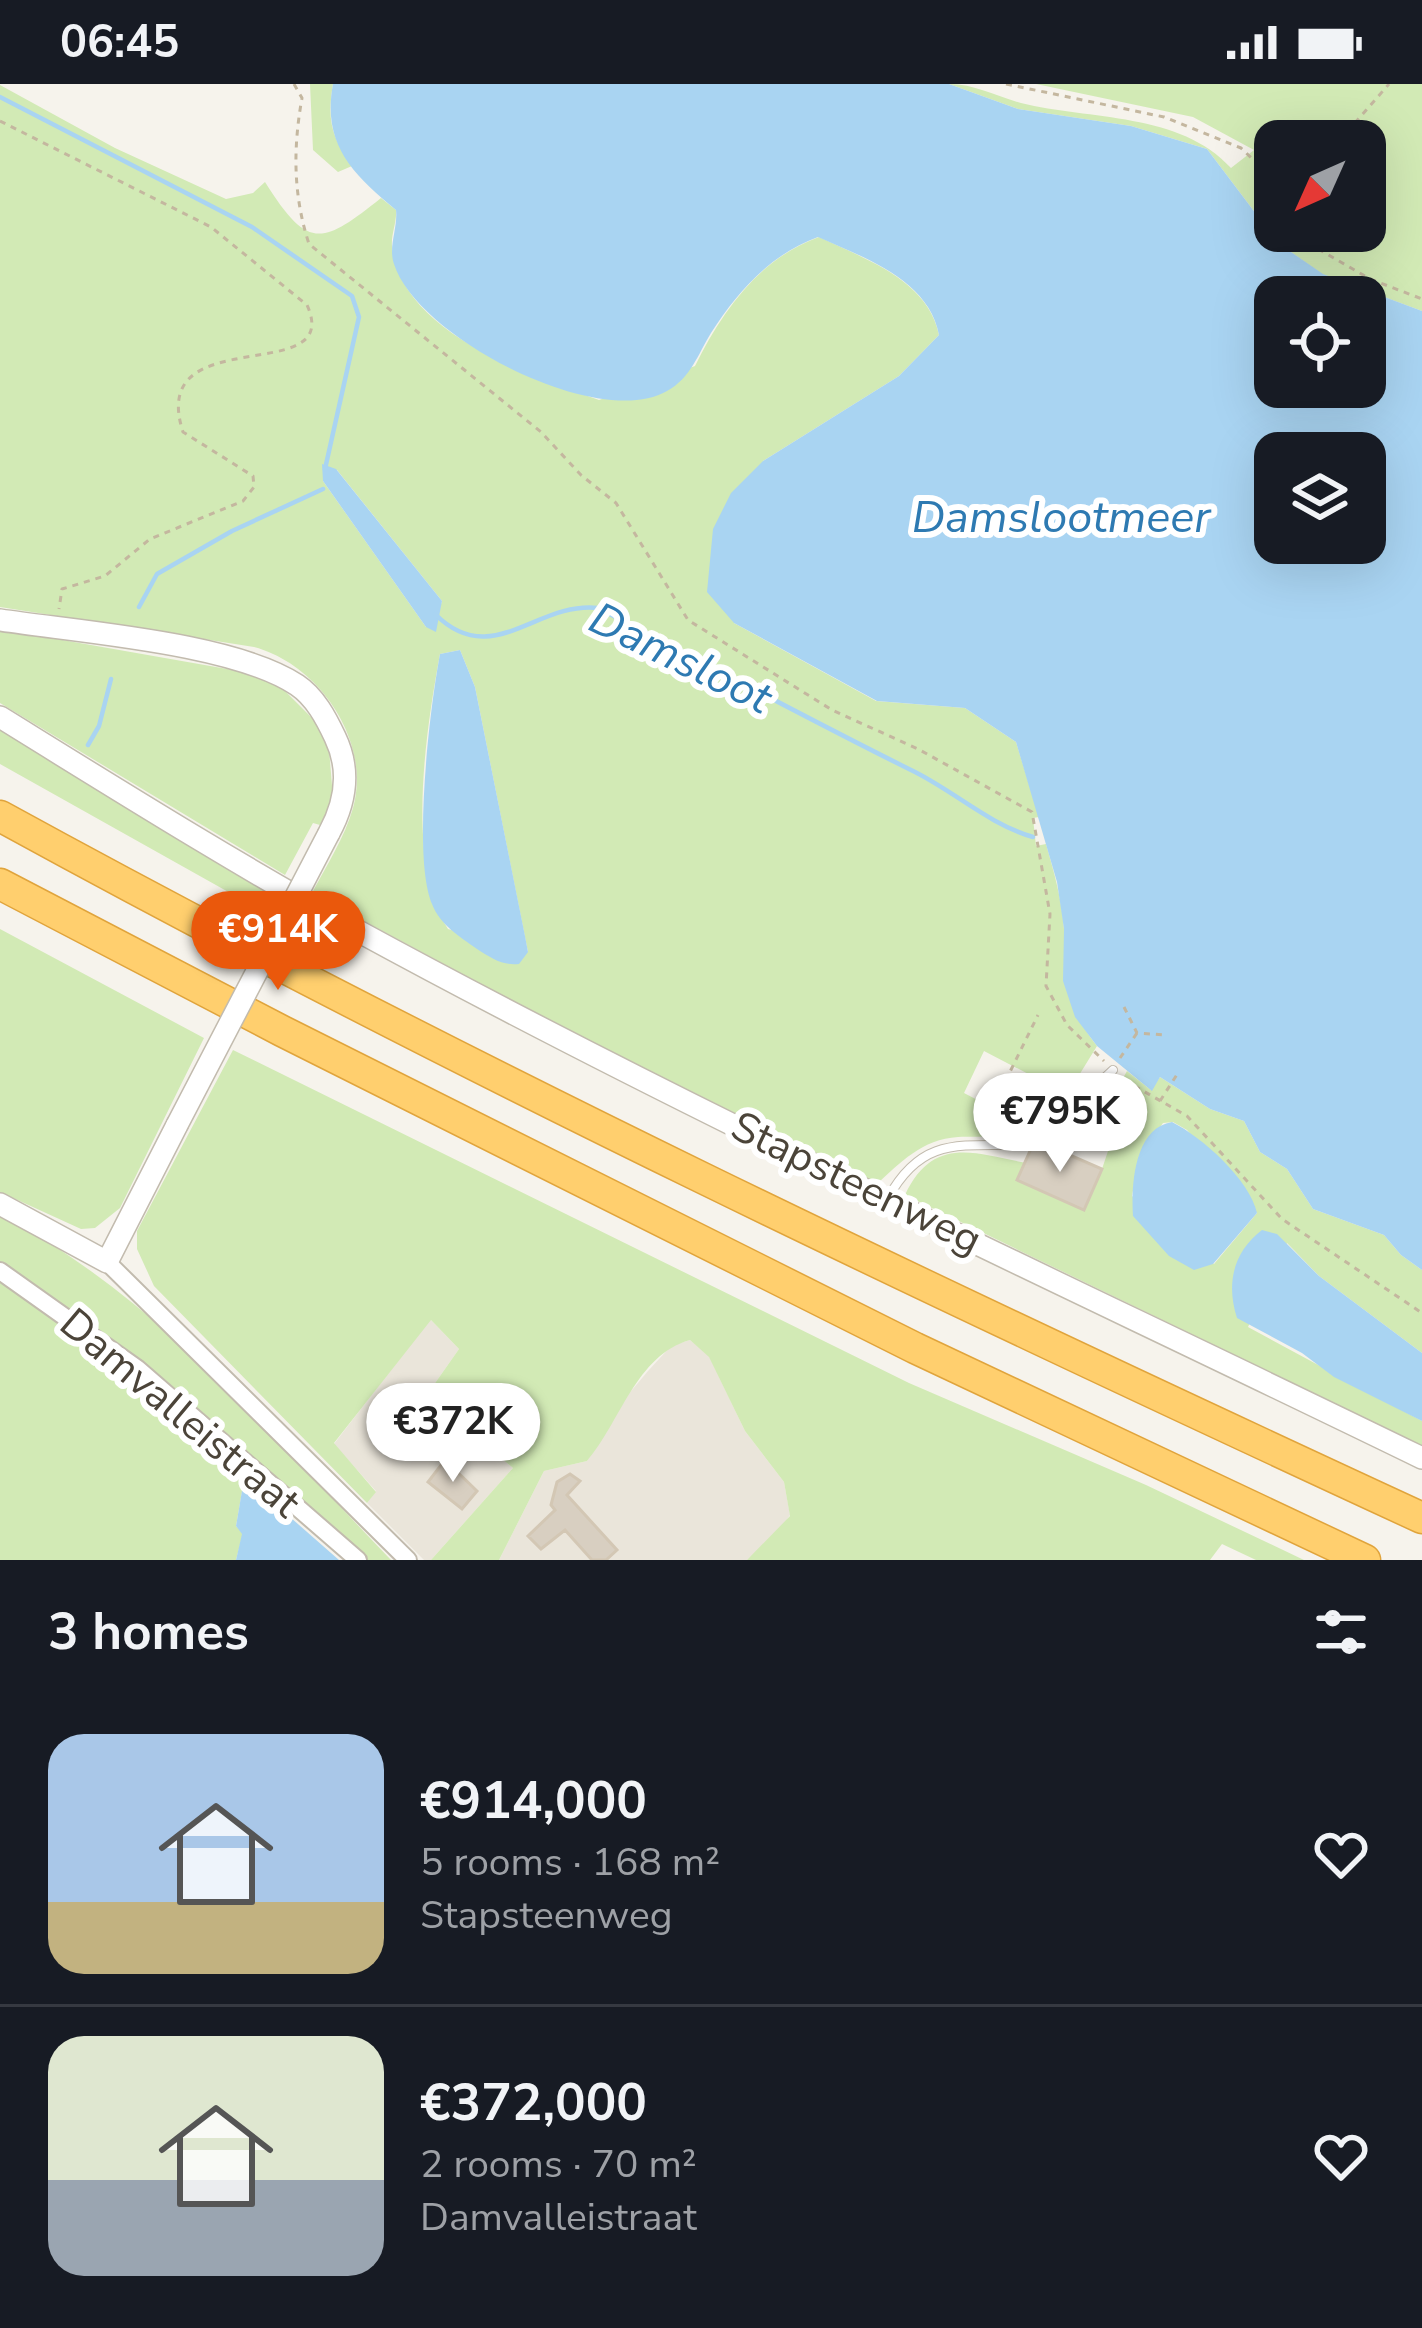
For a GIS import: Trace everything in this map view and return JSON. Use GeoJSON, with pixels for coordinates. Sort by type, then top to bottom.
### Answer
{"type":"FeatureCollection","features":[{"type":"Feature","properties":{"kind":"highway"},"geometry":{"type":"LineString","coordinates":[[9,818],[952,1301],[1422,1518]]}},
{"type":"Feature","properties":{"kind":"highway"},"geometry":{"type":"LineString","coordinates":[[6,889],[915,1348],[1365,1560]]}},
{"type":"Feature","properties":{"kind":"street"},"geometry":{"type":"LineString","coordinates":[[0,620],[260,665],[301,687],[322,711],[339,744],[346,776],[344,806],[107,1262]]}},
{"type":"Feature","properties":{"kind":"street","name":"Stapsteenweg"},"geometry":{"type":"LineString","coordinates":[[0,717],[191,836],[359,931],[626,1070],[1422,1458]]}},
{"type":"Feature","properties":{"kind":"street","name":"Damvalleistraat"},"geometry":{"type":"LineString","coordinates":[[0,1204],[107,1262],[408,1560]]}},
{"type":"Feature","properties":{"kind":"street","name":"Damvalleistraat"},"geometry":{"type":"LineString","coordinates":[[0,1271],[138,1369],[358,1560]]}},
{"type":"Feature","properties":{"kind":"lane"},"geometry":{"type":"LineString","coordinates":[[888,1198],[903,1172],[927,1153],[956,1145],[1014,1145],[1042,1115],[1067,1113],[1113,1070]]}},
{"type":"Feature","properties":{"kind":"path"},"geometry":{"type":"LineString","coordinates":[[1006,84],[1164,117],[1241,148],[1254,160]]}},
{"type":"Feature","properties":{"kind":"path"},"geometry":{"type":"LineString","coordinates":[[1357,120],[1389,84]]}},
{"type":"Feature","properties":{"kind":"path"},"geometry":{"type":"LineString","coordinates":[[296,85],[302,98],[294,142],[299,214],[309,244],[527,420],[616,503],[688,620],[832,710],[1032,812],[1050,914],[1046,986],[1067,1025],[1113,1070],[1201,1129],[1282,1219],[1422,1313]]}},
{"type":"Feature","properties":{"kind":"path"},"geometry":{"type":"LineString","coordinates":[[0,121],[211,227],[307,305],[316,323],[301,346],[210,364],[187,379],[178,397],[183,432],[253,476],[254,487],[243,501],[150,539],[105,576],[62,589],[55,628]]}},
{"type":"Feature","properties":{"kind":"path"},"geometry":{"type":"LineString","coordinates":[[1323,252],[1370,279],[1422,298]]}},
{"type":"Feature","properties":{"kind":"path"},"geometry":{"type":"LineString","coordinates":[[1124,1007],[1137,1033]]}},
{"type":"Feature","properties":{"kind":"path"},"geometry":{"type":"LineString","coordinates":[[1000,1092],[1038,1015]]}},
{"type":"Feature","properties":{"kind":"path"},"geometry":{"type":"LineString","coordinates":[[1113,1070],[1137,1033]]}},
{"type":"Feature","properties":{"kind":"path"},"geometry":{"type":"LineString","coordinates":[[1137,1033],[1166,1035]]}},
{"type":"Feature","properties":{"kind":"path"},"geometry":{"type":"LineString","coordinates":[[1160,1102],[1178,1072]]}},
{"type":"Feature","properties":{"kind":"shaded area"},"geometry":{"type":"Polygon","coordinates":[[[430,1319],[459,1349],[426,1396],[513,1468],[431,1560],[424,1560],[367,1503],[376,1491],[334,1444],[430,1319]]]}},
{"type":"Feature","properties":{"kind":"shaded area"},"geometry":{"type":"Polygon","coordinates":[[[690,1340],[709,1356],[745,1431],[784,1482],[790,1515],[777,1534],[747,1560],[499,1560],[544,1471],[587,1461],[621,1403],[648,1371],[671,1346],[690,1340]]]}},
{"type":"Feature","properties":{"kind":"green space"},"geometry":{"type":"Polygon","coordinates":[[[310,84],[333,84],[332,127],[352,166],[338,172],[313,150],[310,84]]]}},
{"type":"Feature","properties":{"kind":"green space"},"geometry":{"type":"Polygon","coordinates":[[[949,84],[1021,103],[1160,127],[1210,150],[1231,168],[1254,150],[1254,211],[1207,149],[1131,126],[1018,109],[949,84]]]}},
{"type":"Feature","properties":{"kind":"green space"},"geometry":{"type":"Polygon","coordinates":[[[1036,84],[1422,84],[1422,311],[1386,298],[1386,276],[1322,274],[1291,252],[1386,252],[1386,120],[1254,120],[1254,150],[1193,117],[1036,84]]]}},
{"type":"Feature","properties":{"kind":"green space"},"geometry":{"type":"Polygon","coordinates":[[[0,85],[115,148],[226,199],[253,193],[265,182],[293,220],[317,234],[344,225],[381,198],[396,210],[392,246],[401,277],[419,304],[473,347],[599,400],[695,366],[745,289],[779,258],[819,237],[874,263],[908,286],[933,316],[939,335],[899,376],[763,461],[734,623],[876,701],[965,708],[1016,742],[1039,817],[1033,818],[1036,846],[1046,844],[1060,897],[1068,991],[1097,1046],[1073,1085],[1061,1091],[984,1051],[964,1093],[1016,1120],[1014,1129],[933,1142],[877,1184],[544,1018],[312,893],[345,830],[357,782],[355,757],[335,708],[299,670],[254,647],[0,607],[0,85]],[[337,470],[323,481],[426,627],[437,617],[442,601],[337,470]],[[460,650],[440,654],[435,685],[423,795],[427,869],[448,929],[528,952],[475,687],[460,650]]]}},
{"type":"Feature","properties":{"kind":"green space"},"geometry":{"type":"Polygon","coordinates":[[[0,629],[250,673],[284,690],[314,720],[329,749],[333,798],[320,825],[313,823],[285,875],[0,703],[0,629]]]}},
{"type":"Feature","properties":{"kind":"green space"},"geometry":{"type":"Polygon","coordinates":[[[0,727],[277,894],[266,913],[0,764],[0,727]]]}},
{"type":"Feature","properties":{"kind":"green space"},"geometry":{"type":"Polygon","coordinates":[[[0,929],[204,1038],[120,1208],[95,1228],[81,1229],[0,1192],[0,929]]]}},
{"type":"Feature","properties":{"kind":"green space"},"geometry":{"type":"Polygon","coordinates":[[[233,1050],[909,1383],[1146,1485],[1304,1560],[1256,1560],[1222,1544],[1210,1560],[747,1560],[790,1516],[784,1482],[745,1431],[709,1357],[690,1340],[671,1348],[642,1375],[587,1461],[544,1471],[499,1560],[431,1560],[513,1468],[426,1396],[459,1349],[431,1320],[334,1443],[376,1492],[367,1503],[154,1286],[137,1249],[137,1231],[233,1050]]]}},
{"type":"Feature","properties":{"kind":"green space"},"geometry":{"type":"Polygon","coordinates":[[[1127,1071],[1151,1090],[1160,1077],[1210,1109],[1244,1121],[1260,1152],[1287,1169],[1313,1209],[1384,1235],[1422,1270],[1422,1353],[1319,1276],[1287,1243],[1248,1327],[1422,1421],[1422,1446],[905,1195],[929,1163],[957,1153],[1102,1169],[1118,1121],[1103,1114],[1127,1071]],[[1173,1122],[1163,1123],[1139,1157],[1132,1196],[1214,1264],[1257,1213],[1187,1130],[1173,1122]]]}},
{"type":"Feature","properties":{"kind":"green space"},"geometry":{"type":"Polygon","coordinates":[[[0,1215],[57,1248],[161,1327],[256,1417],[391,1560],[365,1560],[0,1265],[0,1215]]]}},
{"type":"Feature","properties":{"kind":"green space"},"geometry":{"type":"Polygon","coordinates":[[[0,1277],[166,1400],[253,1487],[243,1486],[236,1526],[243,1533],[236,1560],[0,1560],[0,1277]]]}},
{"type":"Feature","properties":{"kind":"water","name":"Damslootmeer"},"geometry":{"type":"Polygon","coordinates":[[[333,84],[949,84],[1018,109],[1131,126],[1207,149],[1254,211],[1254,252],[1291,252],[1328,276],[1254,276],[1254,408],[1386,408],[1386,298],[1422,311],[1422,1270],[1384,1235],[1313,1209],[1287,1169],[1260,1152],[1244,1121],[1210,1109],[1160,1077],[1152,1091],[1097,1046],[1075,1017],[1063,981],[1064,929],[1057,882],[1016,742],[965,708],[877,701],[734,623],[707,592],[713,529],[731,493],[763,461],[899,376],[939,335],[933,316],[909,285],[818,237],[785,253],[744,289],[688,372],[667,391],[636,400],[598,398],[556,388],[472,347],[410,292],[392,258],[396,210],[353,169],[332,123],[333,84]]]}},
{"type":"Feature","properties":{"kind":"water"},"geometry":{"type":"Polygon","coordinates":[[[322,464],[336,469],[442,601],[436,632],[426,627],[323,481],[322,464]]]}},
{"type":"Feature","properties":{"kind":"water"},"geometry":{"type":"Polygon","coordinates":[[[460,650],[475,687],[525,936],[528,952],[519,964],[492,958],[451,930],[435,911],[426,882],[423,818],[436,678],[440,654],[460,650]]]}},
{"type":"Feature","properties":{"kind":"water"},"geometry":{"type":"Polygon","coordinates":[[[1172,1122],[1223,1161],[1245,1187],[1257,1213],[1213,1264],[1194,1270],[1169,1256],[1133,1216],[1134,1175],[1142,1146],[1159,1127],[1172,1122]]]}},
{"type":"Feature","properties":{"kind":"water"},"geometry":{"type":"Polygon","coordinates":[[[1262,1230],[1277,1234],[1319,1276],[1422,1353],[1422,1421],[1334,1377],[1302,1353],[1237,1318],[1234,1270],[1244,1248],[1262,1230]]]}},
{"type":"Feature","properties":{"kind":"water"},"geometry":{"type":"Polygon","coordinates":[[[243,1485],[258,1489],[339,1560],[236,1560],[243,1485]]]}},
{"type":"Feature","properties":{"kind":"building"},"geometry":{"type":"Polygon","coordinates":[[[1035,1140],[1102,1169],[1084,1210],[1017,1180],[1035,1140]]]}},
{"type":"Feature","properties":{"kind":"building"},"geometry":{"type":"Polygon","coordinates":[[[401,1398],[413,1407],[403,1419],[423,1436],[405,1458],[376,1429],[401,1398]]]}},
{"type":"Feature","properties":{"kind":"building"},"geometry":{"type":"Polygon","coordinates":[[[445,1460],[477,1491],[462,1509],[428,1482],[445,1460]]]}},
{"type":"Feature","properties":{"kind":"building"},"geometry":{"type":"Polygon","coordinates":[[[570,1474],[580,1481],[567,1495],[617,1550],[606,1560],[592,1560],[565,1530],[541,1549],[528,1536],[555,1510],[551,1505],[557,1482],[570,1474]]]}},
{"type":"Feature","properties":{"kind":"waterway","name":"Damsloot"},"geometry":{"type":"LineString","coordinates":[[0,97],[252,227],[352,296],[359,317],[325,469]]}},
{"type":"Feature","properties":{"kind":"waterway"},"geometry":{"type":"LineString","coordinates":[[139,607],[157,574],[232,531],[323,489]]}},
{"type":"Feature","properties":{"kind":"waterway","name":"Damsloot"},"geometry":{"type":"LineString","coordinates":[[435,614],[456,630],[476,636],[515,630],[554,614],[598,608],[1033,837]]}},
{"type":"Feature","properties":{"kind":"waterway"},"geometry":{"type":"LineString","coordinates":[[88,745],[99,726],[111,679]]}}]}
